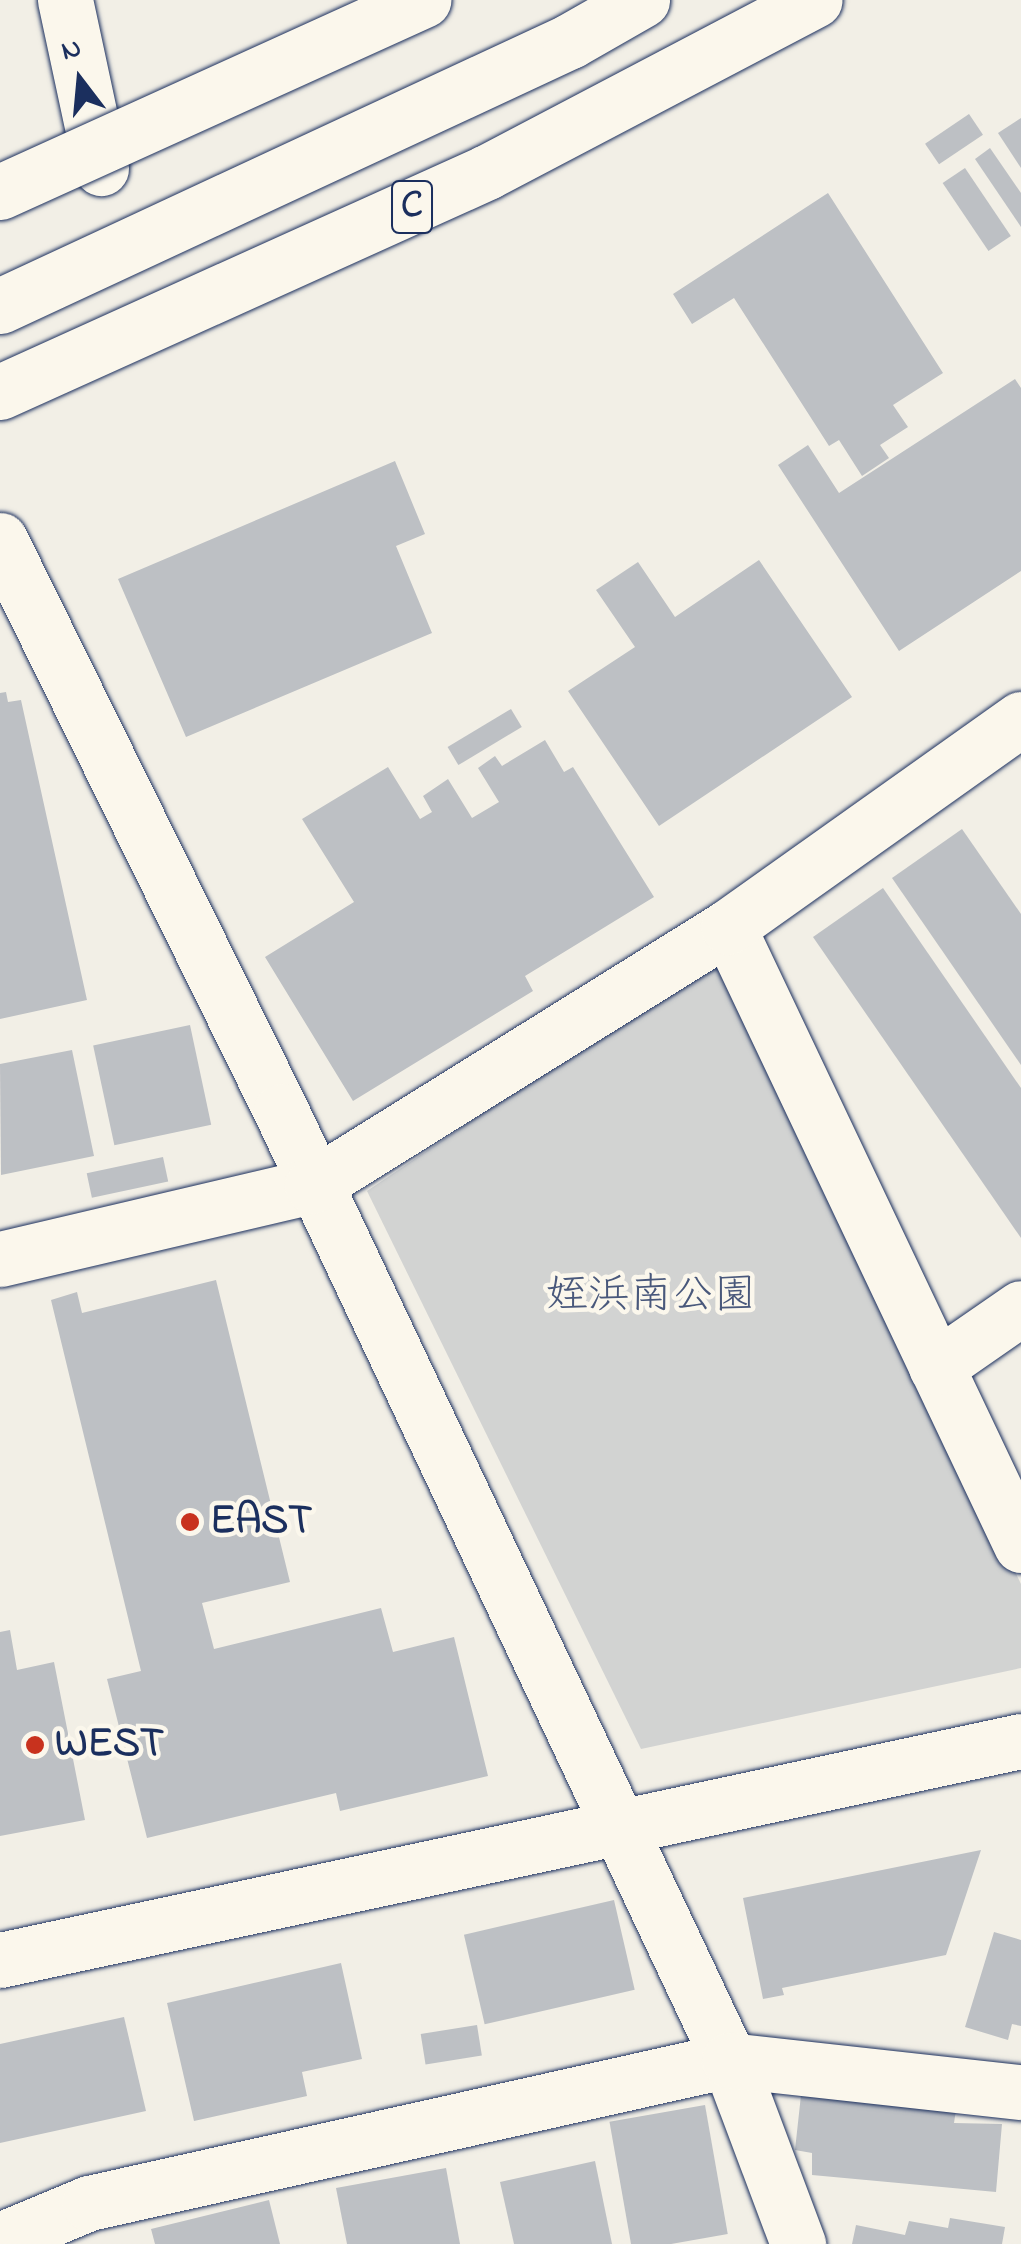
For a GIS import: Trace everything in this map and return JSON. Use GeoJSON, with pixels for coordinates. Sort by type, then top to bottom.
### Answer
{"type":"FeatureCollection","features":[{"type":"Feature","properties":{"kind":"main road"},"geometry":{"type":"LineString","coordinates":[[65,0],[101,168]]}},
{"type":"Feature","properties":{"kind":"main road"},"geometry":{"type":"LineString","coordinates":[[0,192],[424,0]]}},
{"type":"Feature","properties":{"kind":"main road"},"geometry":{"type":"LineString","coordinates":[[0,306],[570,40],[642,0]]}},
{"type":"Feature","properties":{"kind":"main road","name":"C"},"geometry":{"type":"LineString","coordinates":[[0,392],[487,172],[815,0]]}},
{"type":"Feature","properties":{"kind":"main road"},"geometry":{"type":"LineString","coordinates":[[570,40],[604,105]]}},
{"type":"Feature","properties":{"kind":"main road"},"geometry":{"type":"LineString","coordinates":[[0,540],[729,2060],[798,2244]]}},
{"type":"Feature","properties":{"kind":"main road"},"geometry":{"type":"LineString","coordinates":[[0,1259],[312,1186],[728,926],[1021,720]]}},
{"type":"Feature","properties":{"kind":"main road"},"geometry":{"type":"LineString","coordinates":[[728,926],[1021,1544]]}},
{"type":"Feature","properties":{"kind":"main road"},"geometry":{"type":"LineString","coordinates":[[936,1367],[1021,1308]]}},
{"type":"Feature","properties":{"kind":"main road"},"geometry":{"type":"LineString","coordinates":[[0,1960],[1021,1740]]}},
{"type":"Feature","properties":{"kind":"main road"},"geometry":{"type":"LineString","coordinates":[[0,2240],[89,2203],[729,2060],[1021,2092]]}},
{"type":"Feature","properties":{"kind":"green space","name":"姪浜南公園"},"geometry":{"type":"Polygon","coordinates":[[[717,956],[1021,1584],[1021,1668],[641,1749],[367,1191],[717,956]]]}},
{"type":"Feature","properties":{"kind":"building"},"geometry":{"type":"Polygon","coordinates":[[[969,114],[983,135],[939,164],[925,144],[969,114]]]}},
{"type":"Feature","properties":{"kind":"building"},"geometry":{"type":"Polygon","coordinates":[[[1021,118],[1021,168],[998,133],[1021,118]]]}},
{"type":"Feature","properties":{"kind":"building"},"geometry":{"type":"Polygon","coordinates":[[[990,148],[1021,193],[1021,227],[975,159],[990,148]]]}},
{"type":"Feature","properties":{"kind":"building"},"geometry":{"type":"Polygon","coordinates":[[[965,168],[1011,236],[988,251],[943,183],[965,168]]]}},
{"type":"Feature","properties":{"kind":"building"},"geometry":{"type":"Polygon","coordinates":[[[828,193],[943,373],[893,405],[908,427],[880,445],[889,458],[862,476],[839,440],[829,446],[734,298],[692,324],[673,294],[828,193]]]}},
{"type":"Feature","properties":{"kind":"building"},"geometry":{"type":"Polygon","coordinates":[[[1015,379],[1021,388],[1021,571],[899,651],[778,465],[808,445],[839,493],[1015,379]]]}},
{"type":"Feature","properties":{"kind":"building"},"geometry":{"type":"Polygon","coordinates":[[[395,461],[425,534],[396,546],[432,633],[186,737],[118,579],[395,461]]]}},
{"type":"Feature","properties":{"kind":"building"},"geometry":{"type":"Polygon","coordinates":[[[759,560],[852,697],[659,826],[568,691],[635,647],[596,590],[638,562],[675,617],[759,560]]]}},
{"type":"Feature","properties":{"kind":"building"},"geometry":{"type":"Polygon","coordinates":[[[6,692],[8,702],[21,700],[87,1000],[0,1019],[0,693],[6,692]]]}},
{"type":"Feature","properties":{"kind":"building"},"geometry":{"type":"Polygon","coordinates":[[[511,709],[522,727],[458,765],[448,747],[511,709]]]}},
{"type":"Feature","properties":{"kind":"building"},"geometry":{"type":"Polygon","coordinates":[[[545,740],[564,772],[573,767],[654,897],[525,976],[533,991],[353,1101],[265,957],[354,902],[302,819],[388,767],[420,819],[432,812],[423,796],[448,779],[472,818],[499,802],[478,768],[495,756],[502,766],[545,740]]]}},
{"type":"Feature","properties":{"kind":"building"},"geometry":{"type":"Polygon","coordinates":[[[962,829],[1021,914],[1021,1065],[892,878],[962,829]]]}},
{"type":"Feature","properties":{"kind":"building"},"geometry":{"type":"Polygon","coordinates":[[[883,888],[1021,1088],[1021,1238],[813,937],[883,888]]]}},
{"type":"Feature","properties":{"kind":"building"},"geometry":{"type":"Polygon","coordinates":[[[190,1025],[211,1125],[114,1145],[93,1046],[190,1025]]]}},
{"type":"Feature","properties":{"kind":"building"},"geometry":{"type":"Polygon","coordinates":[[[72,1050],[94,1156],[1,1175],[0,1064],[72,1050]]]}},
{"type":"Feature","properties":{"kind":"building"},"geometry":{"type":"Polygon","coordinates":[[[163,1157],[168,1181],[92,1198],[87,1173],[163,1157]]]}},
{"type":"Feature","properties":{"kind":"building","name":"EAST"},"geometry":{"type":"Polygon","coordinates":[[[216,1280],[290,1582],[202,1603],[214,1649],[381,1608],[393,1652],[454,1637],[488,1776],[340,1811],[336,1793],[147,1838],[107,1679],[141,1671],[51,1300],[77,1292],[82,1313],[216,1280]]]}},
{"type":"Feature","properties":{"kind":"building","name":"WEST"},"geometry":{"type":"Polygon","coordinates":[[[10,1630],[17,1670],[54,1662],[85,1820],[0,1836],[0,1632],[10,1630]]]}},
{"type":"Feature","properties":{"kind":"building"},"geometry":{"type":"Polygon","coordinates":[[[981,1850],[946,1955],[782,1988],[784,1995],[763,1999],[743,1898],[981,1850]]]}},
{"type":"Feature","properties":{"kind":"building"},"geometry":{"type":"Polygon","coordinates":[[[614,1900],[635,1990],[485,2024],[464,1935],[614,1900]]]}},
{"type":"Feature","properties":{"kind":"building"},"geometry":{"type":"Polygon","coordinates":[[[994,1932],[1021,1940],[1021,2026],[1012,2024],[1008,2040],[965,2027],[994,1932]]]}},
{"type":"Feature","properties":{"kind":"building"},"geometry":{"type":"Polygon","coordinates":[[[341,1963],[362,2059],[302,2072],[307,2096],[194,2121],[167,2003],[341,1963]]]}},
{"type":"Feature","properties":{"kind":"building"},"geometry":{"type":"Polygon","coordinates":[[[124,2017],[146,2111],[0,2143],[0,2044],[124,2017]]]}},
{"type":"Feature","properties":{"kind":"building"},"geometry":{"type":"Polygon","coordinates":[[[477,2025],[482,2056],[426,2065],[421,2034],[477,2025]]]}},
{"type":"Feature","properties":{"kind":"building"},"geometry":{"type":"Polygon","coordinates":[[[801,2095],[956,2110],[954,2123],[1002,2124],[996,2192],[812,2175],[812,2153],[795,2150],[801,2095]]]}},
{"type":"Feature","properties":{"kind":"building"},"geometry":{"type":"Polygon","coordinates":[[[705,2105],[728,2234],[671,2244],[631,2244],[609,2122],[705,2105]]]}},
{"type":"Feature","properties":{"kind":"building"},"geometry":{"type":"Polygon","coordinates":[[[595,2161],[612,2244],[514,2244],[500,2182],[595,2161]]]}},
{"type":"Feature","properties":{"kind":"building"},"geometry":{"type":"Polygon","coordinates":[[[446,2168],[460,2244],[347,2244],[336,2188],[446,2168]]]}},
{"type":"Feature","properties":{"kind":"building"},"geometry":{"type":"Polygon","coordinates":[[[269,2200],[280,2244],[155,2244],[151,2229],[269,2200]]]}},
{"type":"Feature","properties":{"kind":"building"},"geometry":{"type":"Polygon","coordinates":[[[950,2218],[1005,2227],[1002,2244],[852,2244],[856,2225],[905,2235],[909,2221],[948,2228],[950,2218]]]}},
{"type":"Feature","properties":{"kind":"place","name":"EAST"},"geometry":{"type":"Point","coordinates":[190,1522]}},
{"type":"Feature","properties":{"kind":"place","name":"WEST"},"geometry":{"type":"Point","coordinates":[35,1745]}}]}
